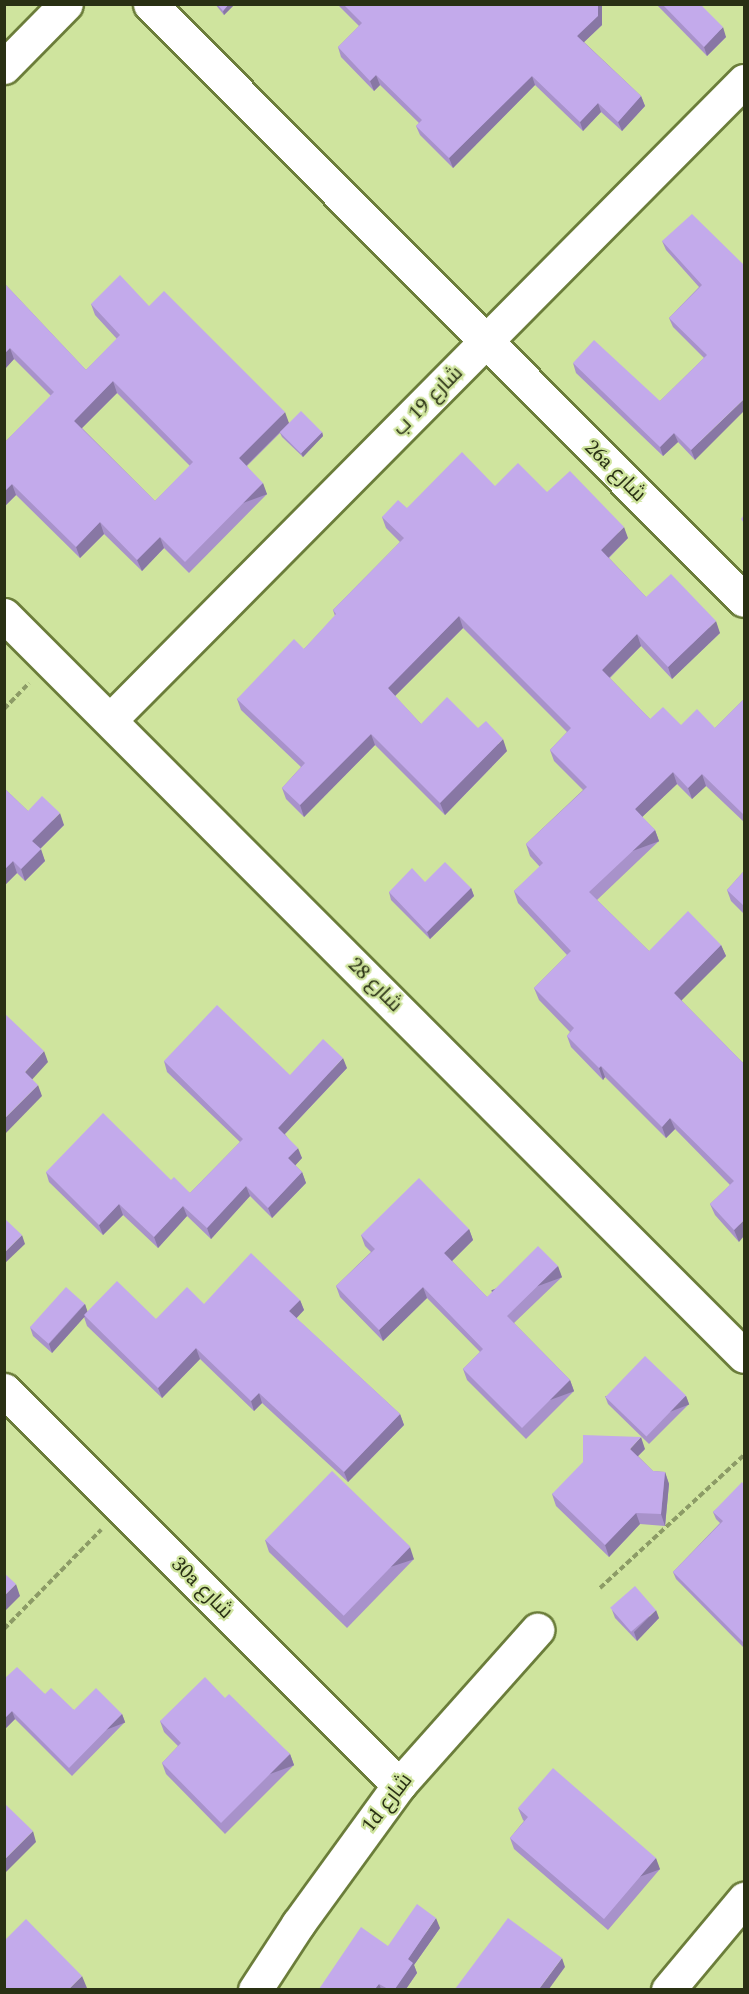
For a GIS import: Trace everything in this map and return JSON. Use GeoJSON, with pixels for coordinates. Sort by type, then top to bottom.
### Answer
{"type":"FeatureCollection","features":[{"type":"Feature","properties":{"kind":"street"},"geometry":{"type":"LineString","coordinates":[[4,67],[66,4]]}},
{"type":"Feature","properties":{"kind":"street","name":"26a شارع"},"geometry":{"type":"LineString","coordinates":[[150,4],[744,600]]}},
{"type":"Feature","properties":{"kind":"street","name":"شارع 19 ب"},"geometry":{"type":"LineString","coordinates":[[110,720],[744,81]]}},
{"type":"Feature","properties":{"kind":"street","name":"شارع 28"},"geometry":{"type":"LineString","coordinates":[[4,615],[744,1356]]}},
{"type":"Feature","properties":{"kind":"street","name":"30a شارع"},"geometry":{"type":"LineString","coordinates":[[4,1390],[399,1785]]}},
{"type":"Feature","properties":{"kind":"street","name":"1d شارع"},"geometry":{"type":"LineString","coordinates":[[255,1989],[297,1924],[399,1785],[537,1630]]}},
{"type":"Feature","properties":{"kind":"street"},"geometry":{"type":"LineString","coordinates":[[668,1989],[744,1899]]}},
{"type":"Feature","properties":{"kind":"path"},"geometry":{"type":"LineString","coordinates":[[600,1588],[744,1455]]}},
{"type":"Feature","properties":{"kind":"path"},"geometry":{"type":"LineString","coordinates":[[4,1629],[123,1508]]}},
{"type":"Feature","properties":{"kind":"building"},"geometry":{"type":"Polygon","coordinates":[[[217,4],[229,4],[223,11],[217,4]]]}},
{"type":"Feature","properties":{"kind":"building"},"geometry":{"type":"Polygon","coordinates":[[[343,4],[598,4],[598,16],[577,36],[641,96],[618,122],[598,103],[580,122],[532,76],[449,158],[416,126],[422,120],[376,75],[370,81],[338,47],[362,23],[343,4]]]}},
{"type":"Feature","properties":{"kind":"building"},"geometry":{"type":"Polygon","coordinates":[[[662,4],[700,4],[723,27],[704,47],[662,4]]]}},
{"type":"Feature","properties":{"kind":"building"},"geometry":{"type":"Polygon","coordinates":[[[692,214],[744,265],[744,399],[691,450],[674,433],[660,447],[573,363],[594,340],[660,401],[707,355],[669,318],[702,285],[662,241],[692,214]]]}},
{"type":"Feature","properties":{"kind":"building"},"geometry":{"type":"Polygon","coordinates":[[[120,275],[149,306],[164,291],[285,412],[239,458],[263,483],[185,562],[160,537],[137,560],[100,522],[76,547],[12,484],[4,492],[4,443],[54,392],[10,348],[4,354],[4,283],[86,370],[120,335],[91,304],[120,275]],[[113,381],[74,421],[155,501],[193,462],[113,381]]]}},
{"type":"Feature","properties":{"kind":"building"},"geometry":{"type":"Polygon","coordinates":[[[301,411],[322,432],[301,453],[280,432],[301,411]]]}},
{"type":"Feature","properties":{"kind":"building"},"geometry":{"type":"Polygon","coordinates":[[[462,452],[495,486],[518,463],[547,492],[570,471],[624,527],[601,550],[646,597],[671,574],[716,621],[668,667],[637,634],[602,670],[650,719],[663,707],[681,725],[697,709],[715,728],[744,699],[744,815],[702,774],[688,788],[673,772],[635,809],[655,830],[589,892],[649,951],[688,911],[721,945],[674,993],[744,1064],[744,1220],[734,1230],[710,1204],[734,1181],[670,1118],[662,1127],[601,1066],[599,1068],[567,1036],[574,1028],[534,988],[571,951],[514,891],[543,863],[526,844],[587,787],[550,750],[571,728],[459,616],[388,688],[421,724],[447,697],[478,728],[486,721],[503,739],[440,803],[371,734],[300,805],[282,788],[305,763],[237,699],[294,639],[304,649],[336,614],[333,610],[404,538],[382,517],[398,500],[407,508],[462,452]]]}},
{"type":"Feature","properties":{"kind":"building"},"geometry":{"type":"Polygon","coordinates":[[[4,788],[28,811],[42,796],[60,813],[32,841],[41,849],[21,869],[13,861],[4,870],[4,788]]]}},
{"type":"Feature","properties":{"kind":"building"},"geometry":{"type":"Polygon","coordinates":[[[445,862],[471,888],[427,932],[389,892],[412,868],[425,882],[445,862]]]}},
{"type":"Feature","properties":{"kind":"building"},"geometry":{"type":"Polygon","coordinates":[[[744,871],[744,906],[727,890],[744,871]]]}},
{"type":"Feature","properties":{"kind":"building"},"geometry":{"type":"Polygon","coordinates":[[[217,1005],[290,1075],[323,1039],[343,1058],[278,1128],[298,1148],[288,1158],[302,1172],[268,1208],[246,1186],[207,1228],[183,1206],[154,1237],[119,1204],[99,1225],[46,1172],[103,1113],[171,1180],[174,1177],[190,1193],[243,1139],[164,1061],[217,1005]]]}},
{"type":"Feature","properties":{"kind":"building"},"geometry":{"type":"Polygon","coordinates":[[[4,1013],[44,1051],[25,1072],[38,1085],[4,1119],[4,1013]]]}},
{"type":"Feature","properties":{"kind":"building"},"geometry":{"type":"Polygon","coordinates":[[[419,1178],[469,1229],[444,1253],[487,1297],[538,1246],[558,1266],[507,1316],[570,1380],[522,1428],[463,1369],[483,1349],[423,1287],[379,1330],[336,1286],[375,1249],[361,1235],[419,1178]]]}},
{"type":"Feature","properties":{"kind":"building"},"geometry":{"type":"Polygon","coordinates":[[[4,1218],[22,1235],[4,1253],[4,1218]]]}},
{"type":"Feature","properties":{"kind":"building"},"geometry":{"type":"Polygon","coordinates":[[[251,1253],[300,1300],[289,1311],[400,1414],[344,1472],[259,1393],[251,1401],[196,1348],[158,1388],[84,1315],[117,1281],[156,1319],[187,1287],[204,1304],[251,1253]]]}},
{"type":"Feature","properties":{"kind":"building"},"geometry":{"type":"Polygon","coordinates":[[[66,1287],[85,1304],[48,1344],[30,1327],[66,1287]]]}},
{"type":"Feature","properties":{"kind":"building"},"geometry":{"type":"Polygon","coordinates":[[[645,1356],[686,1396],[646,1437],[605,1397],[645,1356]]]}},
{"type":"Feature","properties":{"kind":"building"},"geometry":{"type":"Polygon","coordinates":[[[583,1435],[641,1437],[630,1449],[653,1471],[665,1472],[661,1514],[636,1513],[605,1545],[552,1494],[583,1462],[583,1435]]]}},
{"type":"Feature","properties":{"kind":"building"},"geometry":{"type":"Polygon","coordinates":[[[332,1471],[410,1547],[344,1616],[265,1540],[332,1471]]]}},
{"type":"Feature","properties":{"kind":"building"},"geometry":{"type":"Polygon","coordinates":[[[742,1482],[744,1485],[744,1643],[673,1572],[723,1521],[713,1512],[742,1482]]]}},
{"type":"Feature","properties":{"kind":"building"},"geometry":{"type":"Polygon","coordinates":[[[4,1573],[16,1584],[4,1596],[4,1573]]]}},
{"type":"Feature","properties":{"kind":"building"},"geometry":{"type":"Polygon","coordinates":[[[635,1586],[656,1610],[631,1632],[610,1608],[635,1586]]]}},
{"type":"Feature","properties":{"kind":"building"},"geometry":{"type":"Polygon","coordinates":[[[17,1667],[45,1694],[51,1688],[74,1710],[96,1688],[122,1714],[69,1768],[12,1711],[4,1719],[4,1679],[17,1667]]]}},
{"type":"Feature","properties":{"kind":"building"},"geometry":{"type":"Polygon","coordinates":[[[205,1677],[225,1698],[229,1694],[290,1754],[221,1823],[162,1763],[181,1743],[160,1721],[205,1677]]]}},
{"type":"Feature","properties":{"kind":"building"},"geometry":{"type":"Polygon","coordinates":[[[553,1768],[656,1858],[604,1919],[510,1838],[528,1817],[518,1808],[553,1768]]]}},
{"type":"Feature","properties":{"kind":"building"},"geometry":{"type":"Polygon","coordinates":[[[4,1803],[33,1831],[4,1860],[4,1803]]]}},
{"type":"Feature","properties":{"kind":"building"},"geometry":{"type":"Polygon","coordinates":[[[417,1904],[436,1918],[408,1959],[413,1963],[395,1989],[388,1989],[379,1984],[375,1989],[319,1989],[361,1927],[388,1946],[417,1904]]]}},
{"type":"Feature","properties":{"kind":"building"},"geometry":{"type":"Polygon","coordinates":[[[508,1918],[562,1958],[539,1989],[455,1989],[508,1918]]]}},
{"type":"Feature","properties":{"kind":"building"},"geometry":{"type":"Polygon","coordinates":[[[26,1919],[82,1976],[69,1989],[4,1989],[4,1941],[26,1919]]]}}]}
